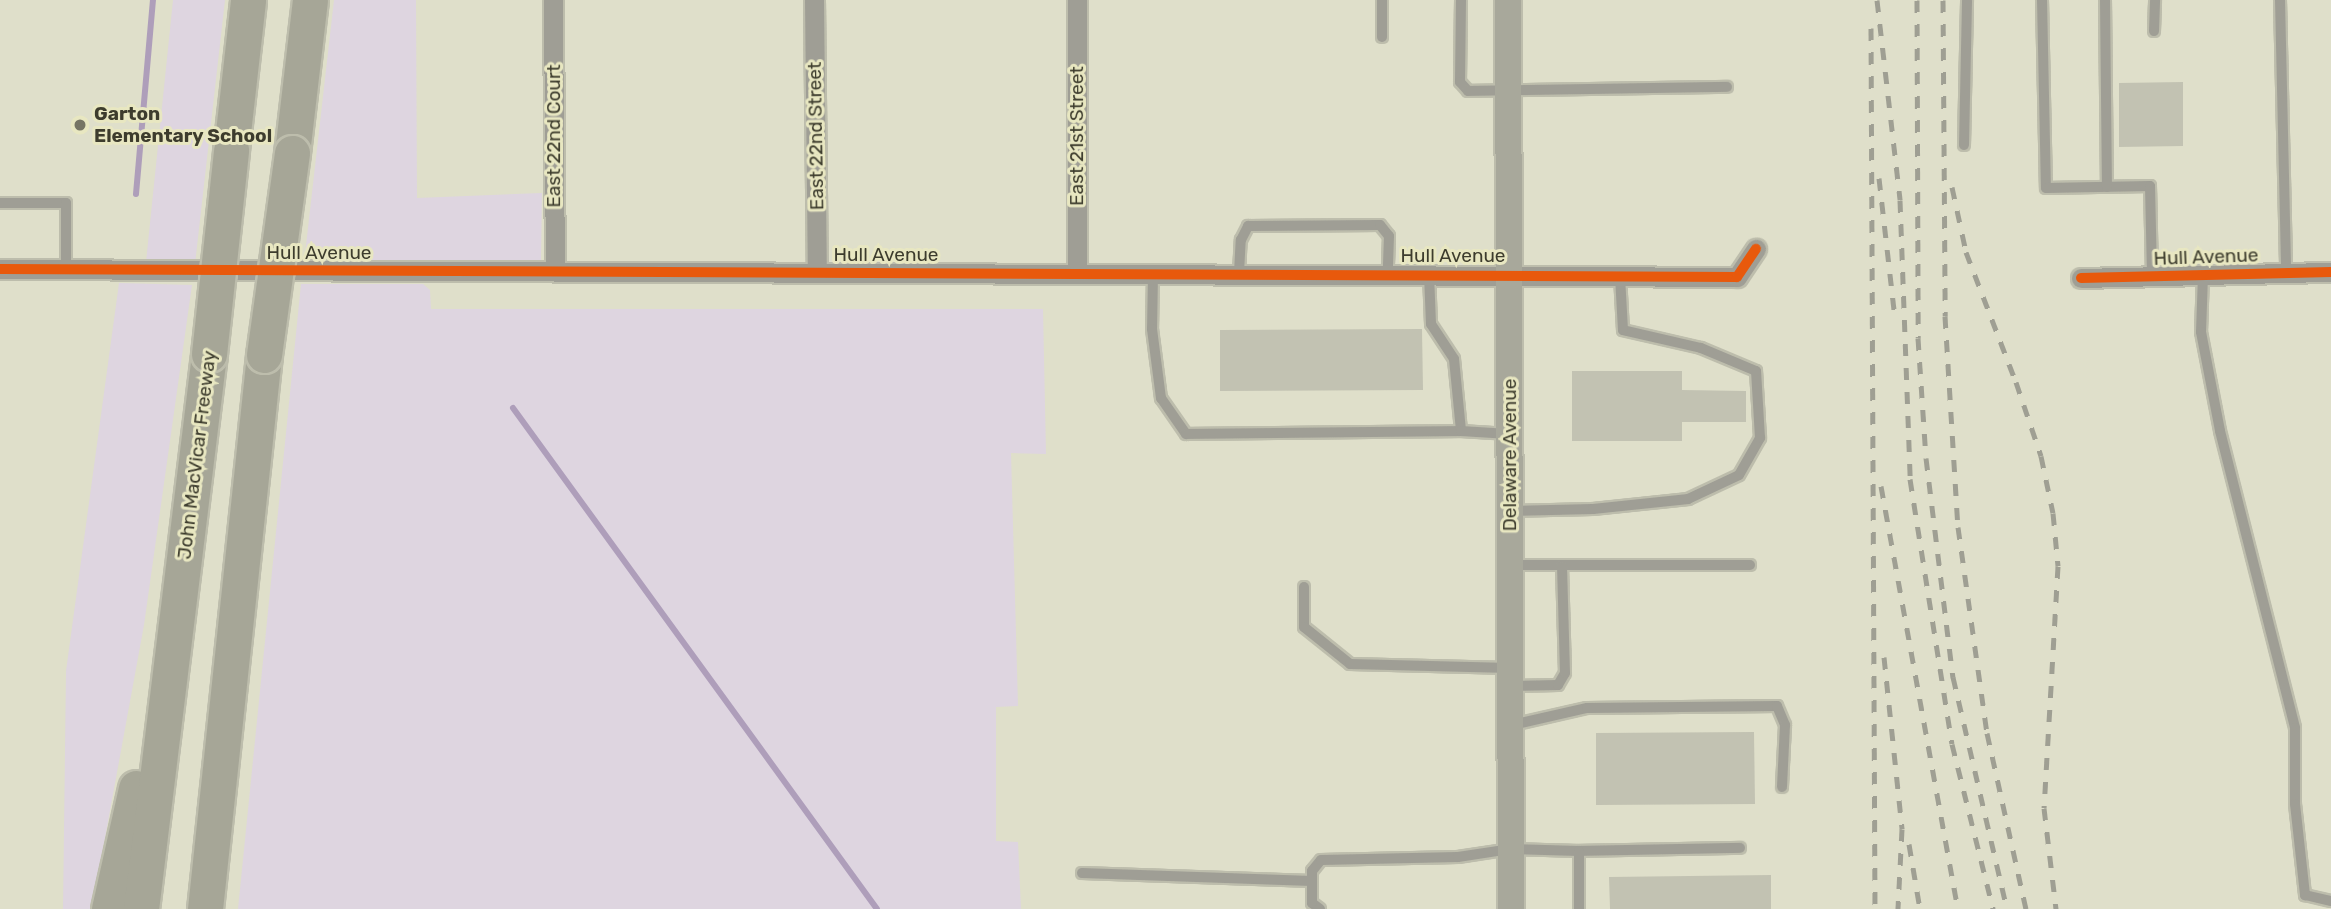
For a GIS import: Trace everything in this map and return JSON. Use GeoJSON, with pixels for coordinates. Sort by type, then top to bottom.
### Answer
{"type":"FeatureCollection","features":[{"type":"Feature","properties":{"kind":"highway","name":"John MacVicar Freeway"},"geometry":{"type":"LineString","coordinates":[[141,909],[209,354],[248,0]]}},
{"type":"Feature","properties":{"kind":"highway"},"geometry":{"type":"LineString","coordinates":[[205,909],[264,355],[310,0]]}},
{"type":"Feature","properties":{"kind":"highway"},"geometry":{"type":"LineString","coordinates":[[108,909],[181,590]]}},
{"type":"Feature","properties":{"kind":"main road","name":"Delaware Avenue"},"geometry":{"type":"LineString","coordinates":[[1508,0],[1511,909]]}},
{"type":"Feature","properties":{"kind":"street","name":"East 22nd Court"},"geometry":{"type":"LineString","coordinates":[[553,0],[555,271]]}},
{"type":"Feature","properties":{"kind":"street","name":"East 22nd Street"},"geometry":{"type":"LineString","coordinates":[[814,0],[817,272]]}},
{"type":"Feature","properties":{"kind":"street","name":"East 21st Street"},"geometry":{"type":"LineString","coordinates":[[1077,0],[1077,273]]}},
{"type":"Feature","properties":{"kind":"street","name":"Hull Avenue"},"geometry":{"type":"LineString","coordinates":[[0,269],[1737,277],[1756,248]]}},
{"type":"Feature","properties":{"kind":"street","name":"Hull Avenue"},"geometry":{"type":"LineString","coordinates":[[2081,278],[2331,272]]}},
{"type":"Feature","properties":{"kind":"lane"},"geometry":{"type":"LineString","coordinates":[[1381,37],[1382,0]]}},
{"type":"Feature","properties":{"kind":"lane"},"geometry":{"type":"LineString","coordinates":[[1461,0],[1460,82],[1468,91],[1727,87]]}},
{"type":"Feature","properties":{"kind":"lane"},"geometry":{"type":"LineString","coordinates":[[1964,145],[1967,0]]}},
{"type":"Feature","properties":{"kind":"lane"},"geometry":{"type":"LineString","coordinates":[[2042,0],[2046,188],[2150,186],[2152,276]]}},
{"type":"Feature","properties":{"kind":"lane"},"geometry":{"type":"LineString","coordinates":[[2105,0],[2107,187]]}},
{"type":"Feature","properties":{"kind":"lane"},"geometry":{"type":"LineString","coordinates":[[2154,30],[2155,0]]}},
{"type":"Feature","properties":{"kind":"lane"},"geometry":{"type":"LineString","coordinates":[[2280,0],[2286,272]]}},
{"type":"Feature","properties":{"kind":"lane"},"geometry":{"type":"LineString","coordinates":[[0,203],[65,203],[66,270]]}},
{"type":"Feature","properties":{"kind":"lane"},"geometry":{"type":"LineString","coordinates":[[1239,273],[1241,240],[1248,226],[1380,225],[1389,236],[1388,274]]}},
{"type":"Feature","properties":{"kind":"lane"},"geometry":{"type":"LineString","coordinates":[[1153,273],[1152,329],[1161,398],[1186,434],[1461,431],[1510,434]]}},
{"type":"Feature","properties":{"kind":"lane"},"geometry":{"type":"LineString","coordinates":[[1429,274],[1431,324],[1454,359],[1461,431]]}},
{"type":"Feature","properties":{"kind":"lane"},"geometry":{"type":"LineString","coordinates":[[2203,275],[2201,332],[2220,431],[2295,728],[2295,804],[2305,895],[2331,901]]}},
{"type":"Feature","properties":{"kind":"lane"},"geometry":{"type":"LineString","coordinates":[[1510,511],[1592,509],[1688,499],[1740,475],[1760,438],[1756,371],[1701,348],[1623,330],[1620,276]]}},
{"type":"Feature","properties":{"kind":"lane"},"geometry":{"type":"LineString","coordinates":[[1510,565],[1750,565]]}},
{"type":"Feature","properties":{"kind":"lane"},"geometry":{"type":"LineString","coordinates":[[1304,587],[1304,627],[1350,664],[1510,677],[1558,685],[1564,673],[1562,566]]}},
{"type":"Feature","properties":{"kind":"lane"},"geometry":{"type":"LineString","coordinates":[[1510,726],[1587,708],[1777,706],[1785,725],[1782,787]]}},
{"type":"Feature","properties":{"kind":"lane"},"geometry":{"type":"LineString","coordinates":[[1320,909],[1312,904],[1312,871],[1321,860],[1458,857],[1511,849],[1579,851],[1740,848]]}},
{"type":"Feature","properties":{"kind":"lane"},"geometry":{"type":"LineString","coordinates":[[1579,851],[1579,909]]}},
{"type":"Feature","properties":{"kind":"lane"},"geometry":{"type":"LineString","coordinates":[[1082,873],[1312,881]]}},
{"type":"Feature","properties":{"kind":"shaded area"},"geometry":{"type":"Polygon","coordinates":[[[173,0],[225,0],[195,264],[146,262],[173,0]]]}},
{"type":"Feature","properties":{"kind":"shaded area"},"geometry":{"type":"Polygon","coordinates":[[[334,0],[416,0],[417,198],[542,193],[541,260],[304,263],[334,0]]]}},
{"type":"Feature","properties":{"kind":"shaded area"},"geometry":{"type":"Polygon","coordinates":[[[119,283],[192,285],[144,625],[92,909],[63,909],[66,671],[119,283]]]}},
{"type":"Feature","properties":{"kind":"shaded area"},"geometry":{"type":"Polygon","coordinates":[[[301,284],[423,284],[430,290],[431,309],[1043,309],[1046,454],[1011,453],[1018,706],[996,707],[996,841],[1018,842],[1021,909],[238,909],[301,284]]]}},
{"type":"Feature","properties":{"kind":"building"},"geometry":{"type":"Polygon","coordinates":[[[2183,82],[2183,146],[2119,147],[2119,83],[2183,82]]]}},
{"type":"Feature","properties":{"kind":"building"},"geometry":{"type":"Polygon","coordinates":[[[1422,329],[1423,390],[1220,391],[1220,330],[1422,329]]]}},
{"type":"Feature","properties":{"kind":"building"},"geometry":{"type":"Polygon","coordinates":[[[1572,371],[1682,371],[1682,390],[1746,391],[1746,422],[1682,422],[1682,441],[1572,441],[1572,371]]]}},
{"type":"Feature","properties":{"kind":"building"},"geometry":{"type":"Polygon","coordinates":[[[1754,732],[1755,804],[1596,805],[1596,733],[1754,732]]]}},
{"type":"Feature","properties":{"kind":"building"},"geometry":{"type":"Polygon","coordinates":[[[1771,875],[1771,909],[1610,909],[1609,877],[1771,875]]]}},
{"type":"Feature","properties":{"kind":"waterway"},"geometry":{"type":"LineString","coordinates":[[136,194],[153,0]]}},
{"type":"Feature","properties":{"kind":"waterway"},"geometry":{"type":"LineString","coordinates":[[513,408],[877,909]]}},
{"type":"Feature","properties":{"kind":"railway"},"geometry":{"type":"LineString","coordinates":[[1877,0],[1900,200],[1910,479],[1952,744],[1993,909]]}},
{"type":"Feature","properties":{"kind":"railway"},"geometry":{"type":"LineString","coordinates":[[1917,0],[1918,338],[1926,458],[1953,677],[2007,909]]}},
{"type":"Feature","properties":{"kind":"railway"},"geometry":{"type":"LineString","coordinates":[[1943,0],[1945,316],[1958,527],[1987,733],[2026,909]]}},
{"type":"Feature","properties":{"kind":"railway"},"geometry":{"type":"LineString","coordinates":[[1871,28],[1875,909]]}},
{"type":"Feature","properties":{"kind":"railway"},"geometry":{"type":"LineString","coordinates":[[1879,178],[1894,310]]}},
{"type":"Feature","properties":{"kind":"railway"},"geometry":{"type":"LineString","coordinates":[[1952,187],[1966,252],[2041,456],[2053,513],[2058,566],[2044,808],[2056,909]]}},
{"type":"Feature","properties":{"kind":"railway"},"geometry":{"type":"LineString","coordinates":[[1881,486],[1958,909]]}},
{"type":"Feature","properties":{"kind":"railway"},"geometry":{"type":"LineString","coordinates":[[1884,657],[1902,829],[1898,909]]}},
{"type":"Feature","properties":{"kind":"railway"},"geometry":{"type":"LineString","coordinates":[[1909,844],[1920,909]]}},
{"type":"Feature","properties":{"kind":"cycle path"},"geometry":{"type":"LineString","coordinates":[[0,269],[1737,277],[1756,249]]}},
{"type":"Feature","properties":{"kind":"cycle path"},"geometry":{"type":"LineString","coordinates":[[2081,278],[2331,272]]}},
{"type":"Feature","properties":{"kind":"place","name":"Garton Elementary School"},"geometry":{"type":"Point","coordinates":[80,125]}}]}
